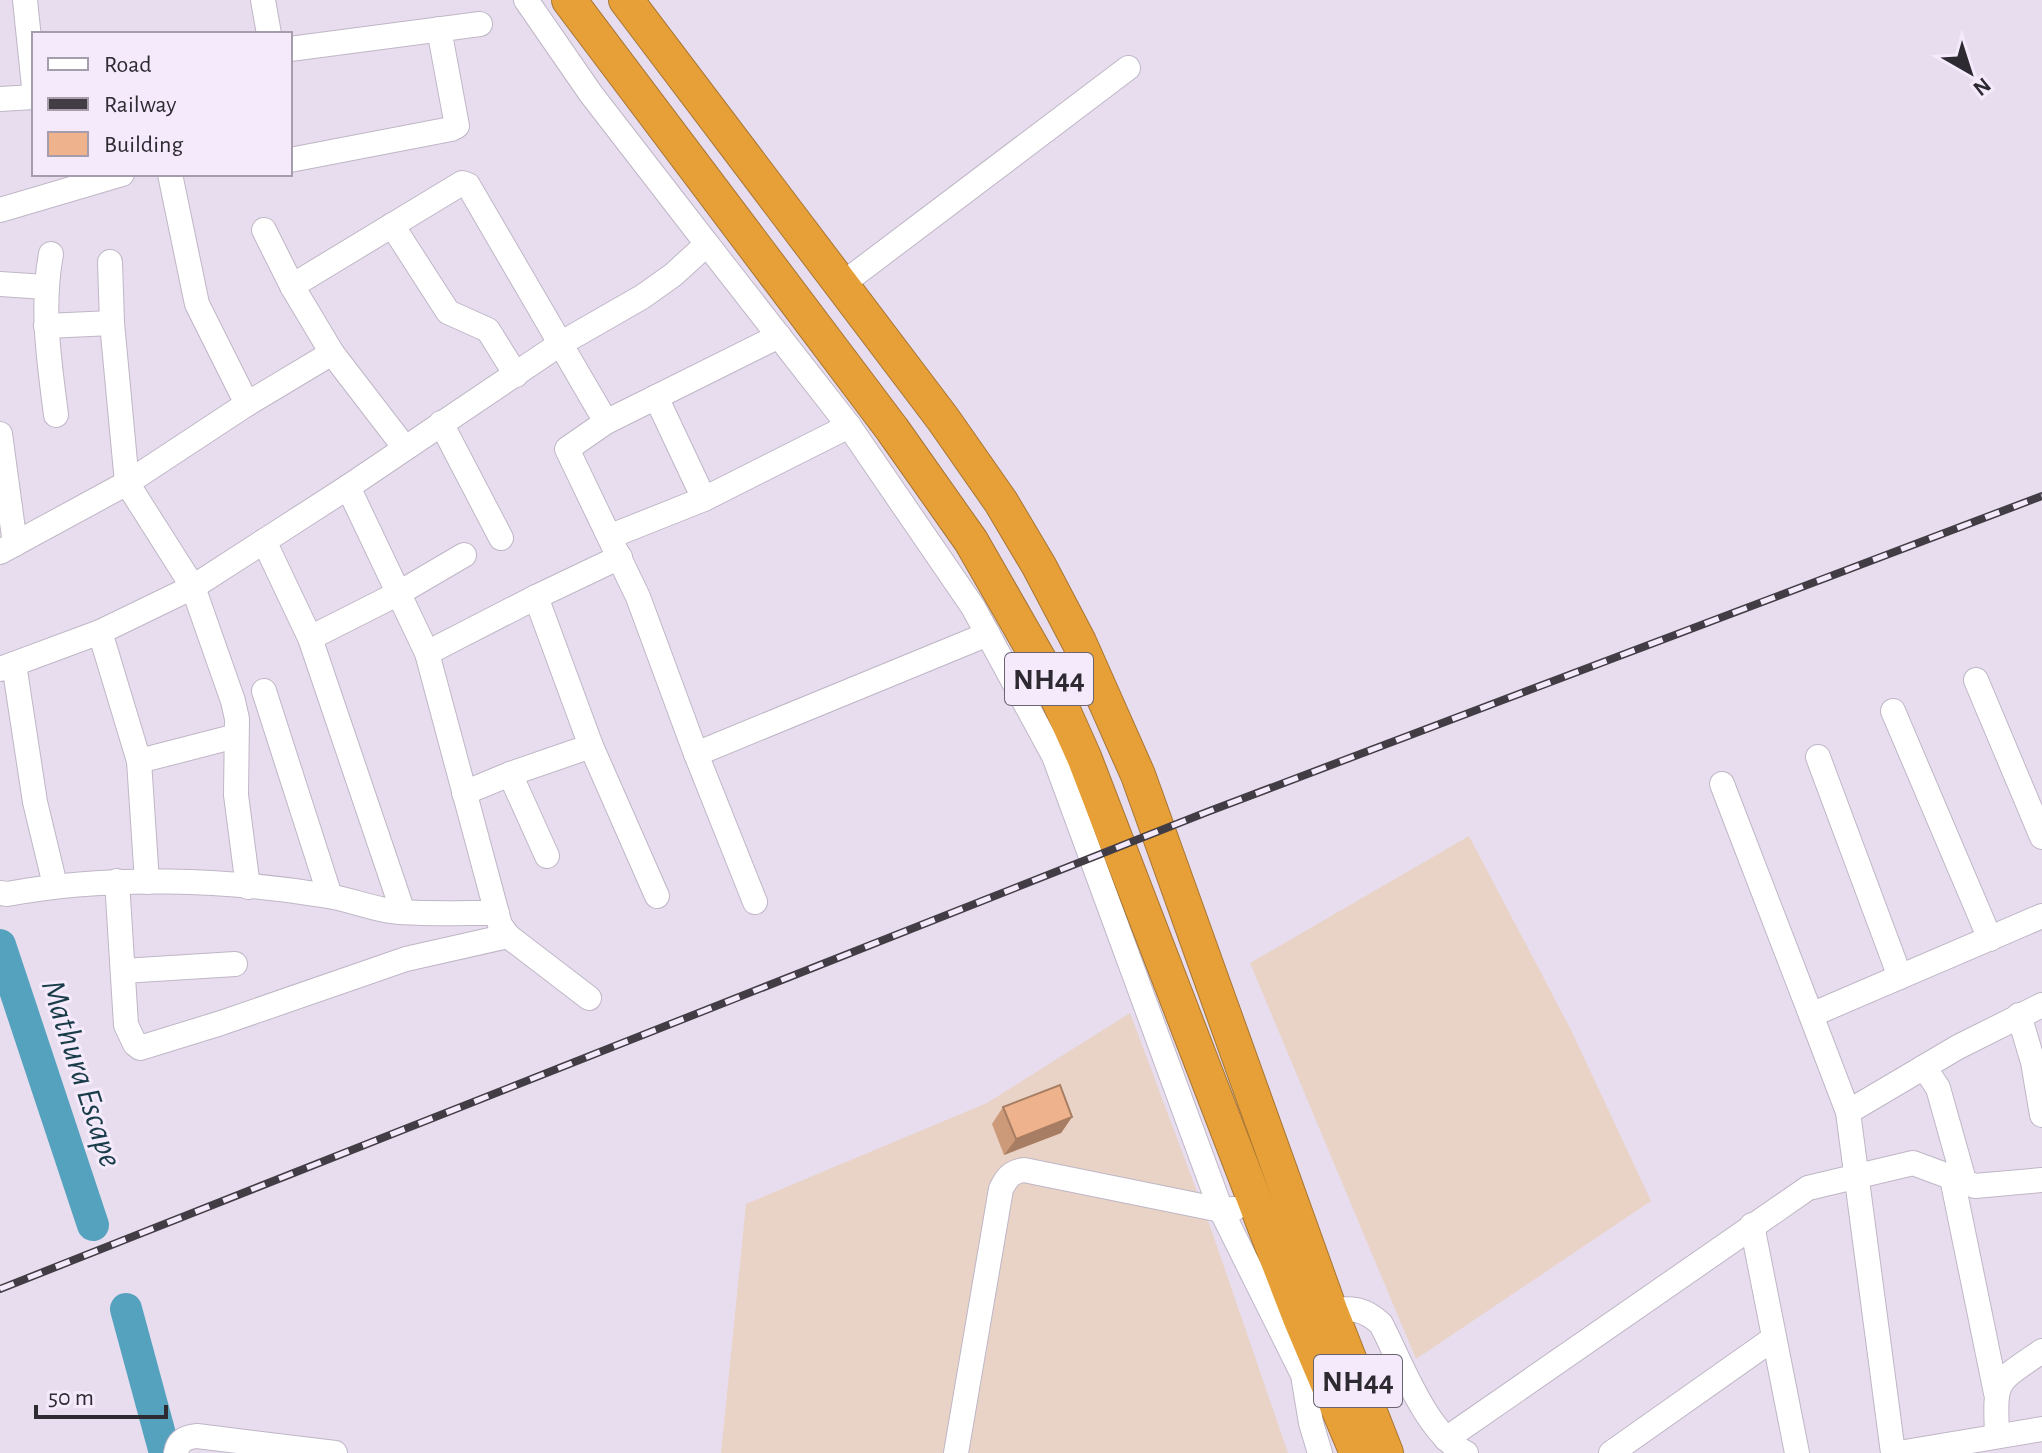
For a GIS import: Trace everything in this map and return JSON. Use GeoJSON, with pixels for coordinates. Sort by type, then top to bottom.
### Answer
{"type":"FeatureCollection","features":[{"type":"Feature","properties":{"kind":"highway","name":"NH44"},"geometry":{"type":"LineString","coordinates":[[569,0],[892,429],[971,541],[1046,672],[1084,757],[1300,1318],[1357,1453]]}},
{"type":"Feature","properties":{"kind":"highway","name":"NH44"},"geometry":{"type":"LineString","coordinates":[[626,0],[943,419],[1001,502],[1079,642],[1138,775],[1330,1310],[1386,1453]]}},
{"type":"Feature","properties":{"kind":"street"},"geometry":{"type":"LineString","coordinates":[[25,0],[32,68]]}},
{"type":"Feature","properties":{"kind":"street"},"geometry":{"type":"LineString","coordinates":[[263,0],[269,32]]}},
{"type":"Feature","properties":{"kind":"street"},"geometry":{"type":"LineString","coordinates":[[526,0],[591,94],[849,426],[973,607],[988,634],[1054,756],[1221,1210],[1303,1375],[1311,1423],[1320,1453]]}},
{"type":"Feature","properties":{"kind":"street"},"geometry":{"type":"LineString","coordinates":[[292,49],[480,24]]}},
{"type":"Feature","properties":{"kind":"street"},"geometry":{"type":"LineString","coordinates":[[292,160],[457,126],[439,29]]}},
{"type":"Feature","properties":{"kind":"street"},"geometry":{"type":"LineString","coordinates":[[841,285],[1128,68]]}},
{"type":"Feature","properties":{"kind":"street"},"geometry":{"type":"LineString","coordinates":[[0,99],[32,97]]}},
{"type":"Feature","properties":{"kind":"street"},"geometry":{"type":"LineString","coordinates":[[170,176],[197,304],[247,404]]}},
{"type":"Feature","properties":{"kind":"street"},"geometry":{"type":"LineString","coordinates":[[0,210],[91,179]]}},
{"type":"Feature","properties":{"kind":"street"},"geometry":{"type":"LineString","coordinates":[[292,286],[462,183],[468,185],[606,422]]}},
{"type":"Feature","properties":{"kind":"street"},"geometry":{"type":"LineString","coordinates":[[392,225],[448,312],[488,330],[516,375]]}},
{"type":"Feature","properties":{"kind":"street"},"geometry":{"type":"LineString","coordinates":[[264,230],[292,286],[332,353],[405,448]]}},
{"type":"Feature","properties":{"kind":"street"},"geometry":{"type":"LineString","coordinates":[[55,885],[7,666],[100,632],[193,587],[560,344],[642,297],[694,258],[707,244]]}},
{"type":"Feature","properties":{"kind":"street"},"geometry":{"type":"LineString","coordinates":[[51,254],[45,287],[46,326],[56,415]]}},
{"type":"Feature","properties":{"kind":"street"},"geometry":{"type":"LineString","coordinates":[[110,262],[112,323],[127,483],[193,587],[233,701],[237,719],[236,795],[248,887]]}},
{"type":"Feature","properties":{"kind":"street"},"geometry":{"type":"LineString","coordinates":[[0,284],[45,287]]}},
{"type":"Feature","properties":{"kind":"street"},"geometry":{"type":"LineString","coordinates":[[46,326],[112,323]]}},
{"type":"Feature","properties":{"kind":"street"},"geometry":{"type":"LineString","coordinates":[[755,902],[638,597],[567,449],[606,422],[779,336]]}},
{"type":"Feature","properties":{"kind":"street"},"geometry":{"type":"LineString","coordinates":[[0,434],[7,548],[127,483],[247,404],[332,353]]}},
{"type":"Feature","properties":{"kind":"street"},"geometry":{"type":"LineString","coordinates":[[656,397],[704,499]]}},
{"type":"Feature","properties":{"kind":"street"},"geometry":{"type":"LineString","coordinates":[[441,423],[501,538]]}},
{"type":"Feature","properties":{"kind":"street"},"geometry":{"type":"LineString","coordinates":[[427,653],[536,597],[615,547],[704,499],[849,426]]}},
{"type":"Feature","properties":{"kind":"street"},"geometry":{"type":"LineString","coordinates":[[348,487],[427,653],[500,925],[508,936],[589,998]]}},
{"type":"Feature","properties":{"kind":"street"},"geometry":{"type":"LineString","coordinates":[[264,541],[310,638],[403,912]]}},
{"type":"Feature","properties":{"kind":"street"},"geometry":{"type":"LineString","coordinates":[[310,638],[399,593],[464,555]]}},
{"type":"Feature","properties":{"kind":"street"},"geometry":{"type":"LineString","coordinates":[[536,597],[591,746],[657,896]]}},
{"type":"Feature","properties":{"kind":"street"},"geometry":{"type":"LineString","coordinates":[[100,632],[139,761],[147,882]]}},
{"type":"Feature","properties":{"kind":"street"},"geometry":{"type":"LineString","coordinates":[[696,754],[988,634]]}},
{"type":"Feature","properties":{"kind":"street"},"geometry":{"type":"LineString","coordinates":[[1976,680],[2042,837]]}},
{"type":"Feature","properties":{"kind":"street"},"geometry":{"type":"LineString","coordinates":[[264,691],[330,896]]}},
{"type":"Feature","properties":{"kind":"street"},"geometry":{"type":"LineString","coordinates":[[1893,711],[1990,939]]}},
{"type":"Feature","properties":{"kind":"street"},"geometry":{"type":"LineString","coordinates":[[139,761],[236,736]]}},
{"type":"Feature","properties":{"kind":"street"},"geometry":{"type":"LineString","coordinates":[[464,793],[591,746]]}},
{"type":"Feature","properties":{"kind":"street"},"geometry":{"type":"LineString","coordinates":[[1818,757],[1900,977]]}},
{"type":"Feature","properties":{"kind":"street"},"geometry":{"type":"LineString","coordinates":[[510,774],[547,856]]}},
{"type":"Feature","properties":{"kind":"street"},"geometry":{"type":"LineString","coordinates":[[1722,784],[1848,1112],[1893,1453]]}},
{"type":"Feature","properties":{"kind":"street"},"geometry":{"type":"LineString","coordinates":[[117,881],[126,1025],[140,1048],[406,959],[508,936]]}},
{"type":"Feature","properties":{"kind":"street"},"geometry":{"type":"LineString","coordinates":[[0,893],[55,885],[147,882],[248,887],[330,896],[403,912],[497,913]]}},
{"type":"Feature","properties":{"kind":"street"},"geometry":{"type":"LineString","coordinates":[[1811,1015],[2042,917]]}},
{"type":"Feature","properties":{"kind":"street"},"geometry":{"type":"LineString","coordinates":[[123,971],[235,964]]}},
{"type":"Feature","properties":{"kind":"street"},"geometry":{"type":"LineString","coordinates":[[1848,1112],[1924,1067],[2042,1005]]}},
{"type":"Feature","properties":{"kind":"street"},"geometry":{"type":"LineString","coordinates":[[2019,1015],[2033,1062],[2042,1115]]}},
{"type":"Feature","properties":{"kind":"street"},"geometry":{"type":"LineString","coordinates":[[1924,1067],[1938,1088],[1958,1181],[1996,1393],[1997,1436]]}},
{"type":"Feature","properties":{"kind":"street"},"geometry":{"type":"LineString","coordinates":[[1330,1310],[1356,1308],[1369,1313],[1381,1324],[1427,1414],[1456,1446],[1752,1225],[1808,1188],[1913,1163],[1958,1181],[1986,1187],[2042,1180]]}},
{"type":"Feature","properties":{"kind":"street"},"geometry":{"type":"LineString","coordinates":[[956,1453],[1001,1189],[1014,1172],[1024,1170],[1221,1210],[1257,1208]]}},
{"type":"Feature","properties":{"kind":"street"},"geometry":{"type":"LineString","coordinates":[[1752,1225],[1797,1453]]}},
{"type":"Feature","properties":{"kind":"street"},"geometry":{"type":"LineString","coordinates":[[1611,1453],[1774,1338]]}},
{"type":"Feature","properties":{"kind":"street"},"geometry":{"type":"LineString","coordinates":[[1996,1393],[2008,1374],[2042,1351]]}},
{"type":"Feature","properties":{"kind":"street"},"geometry":{"type":"LineString","coordinates":[[1899,1453],[2042,1429]]}},
{"type":"Feature","properties":{"kind":"street"},"geometry":{"type":"LineString","coordinates":[[176,1453],[187,1437],[197,1436],[335,1453]]}},
{"type":"Feature","properties":{"kind":"shaded area"},"geometry":{"type":"Polygon","coordinates":[[[1469,836],[1571,1030],[1651,1201],[1416,1359],[1250,963],[1469,836]]]}},
{"type":"Feature","properties":{"kind":"shaded area"},"geometry":{"type":"Polygon","coordinates":[[[1130,1013],[1211,1229],[1288,1453],[721,1453],[746,1204],[987,1103],[1130,1013]]]}},
{"type":"Feature","properties":{"kind":"building"},"geometry":{"type":"Polygon","coordinates":[[[1060,1085],[1072,1117],[1016,1139],[1003,1107],[1060,1085]]]}},
{"type":"Feature","properties":{"kind":"waterway","name":"Mathura Escape"},"geometry":{"type":"LineString","coordinates":[[0,945],[93,1225]]}},
{"type":"Feature","properties":{"kind":"waterway","name":"Mathura Escape"},"geometry":{"type":"LineString","coordinates":[[126,1309],[165,1453]]}},
{"type":"Feature","properties":{"kind":"railway"},"geometry":{"type":"LineString","coordinates":[[0,1289],[1207,812],[2042,496]]}}]}
